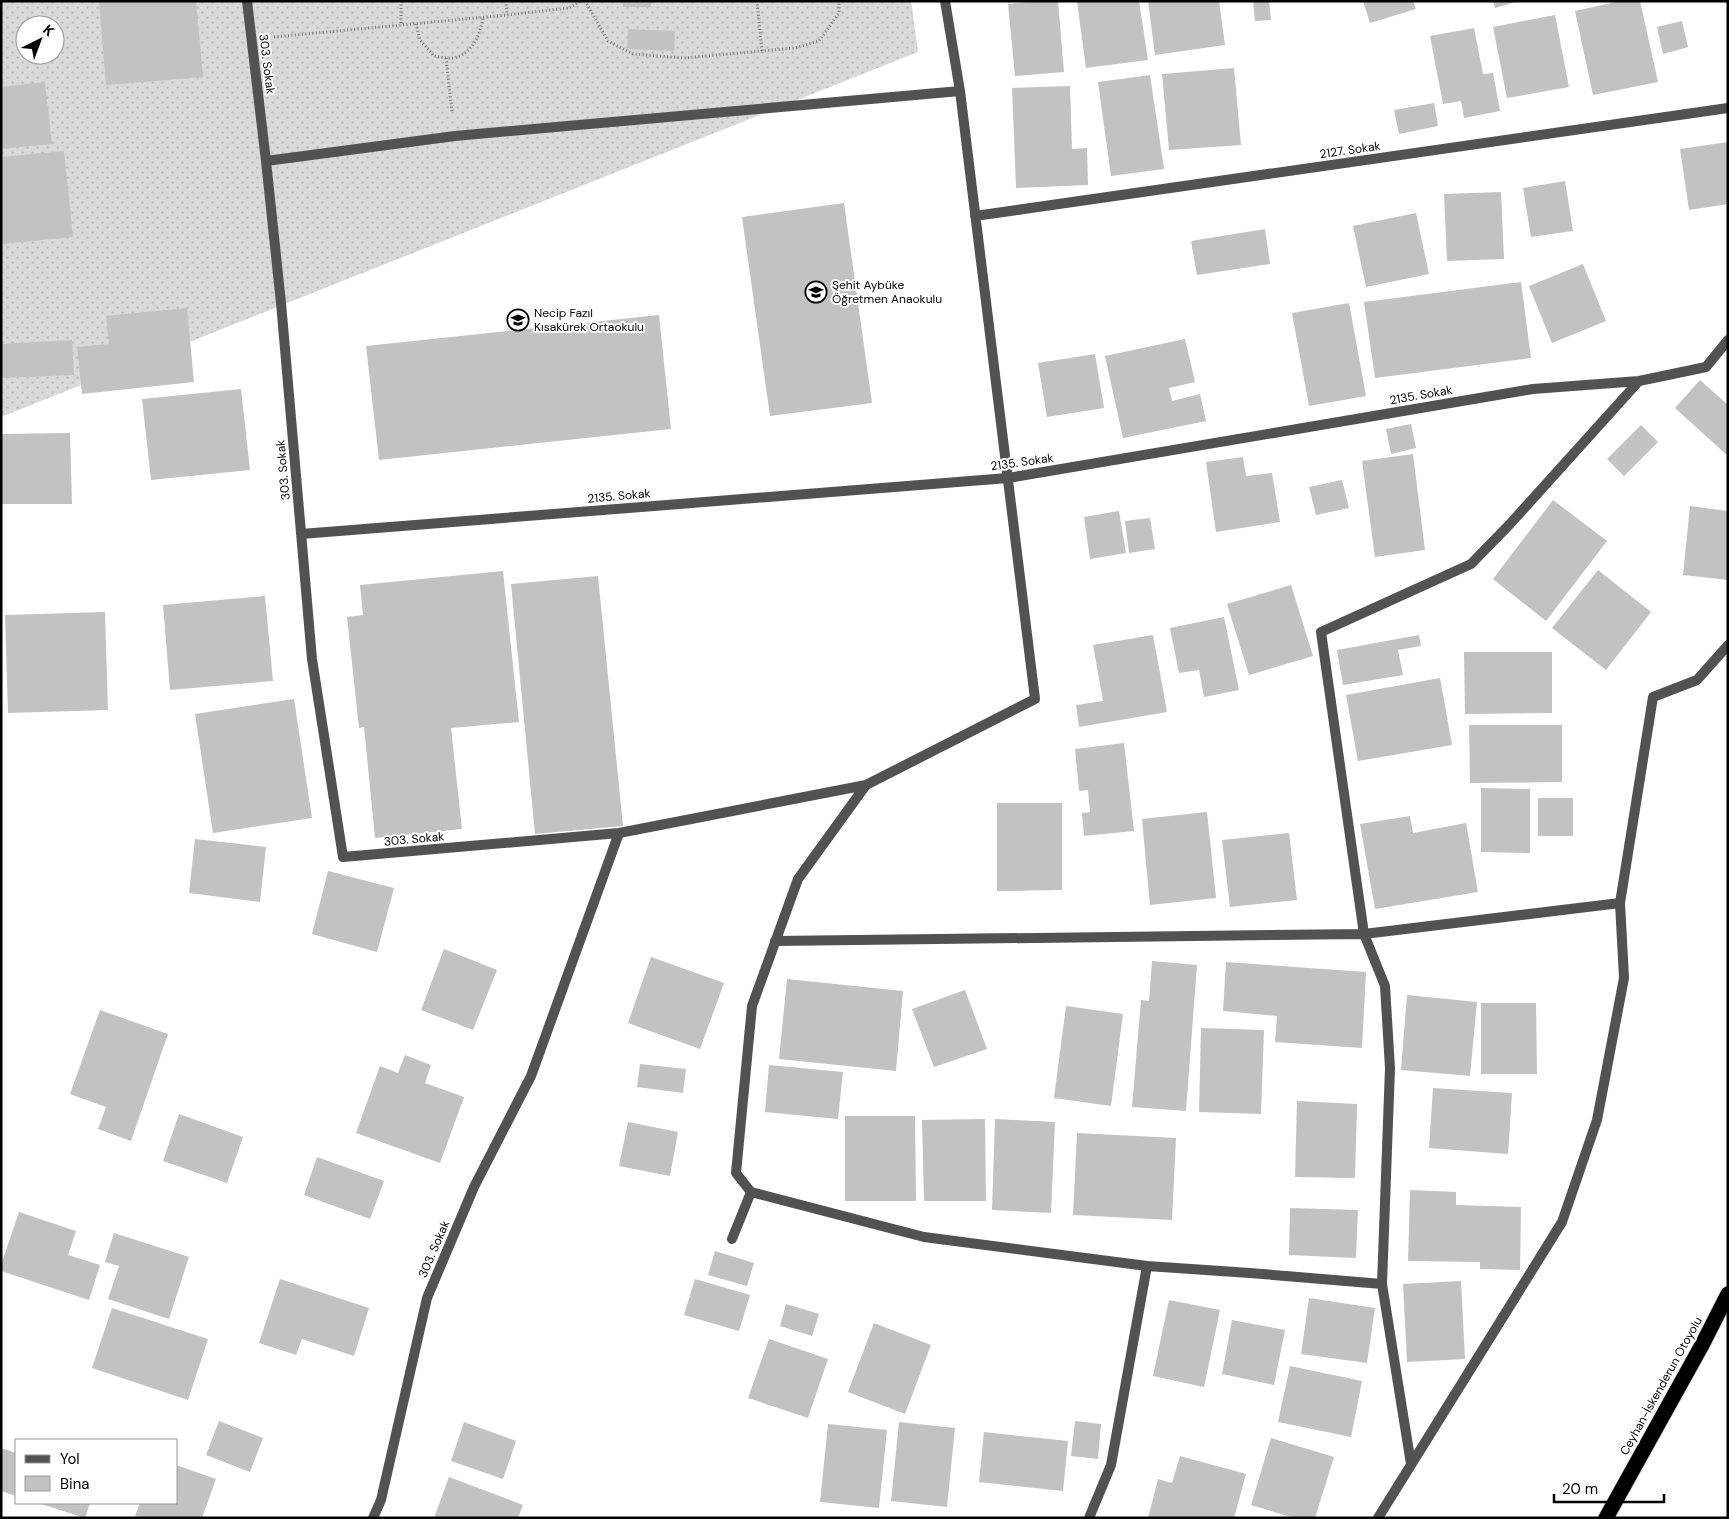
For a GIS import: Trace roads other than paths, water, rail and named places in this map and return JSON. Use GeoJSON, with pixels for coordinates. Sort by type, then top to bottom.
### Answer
{"type":"FeatureCollection","features":[{"type":"Feature","properties":{"kind":"highway","name":"Ceyhan-İskenderun Otoyolu"},"geometry":{"type":"LineString","coordinates":[[1606,1518],[1702,1345],[1728,1294]]}},
{"type":"Feature","properties":{"kind":"street","name":"303. Sokak"},"geometry":{"type":"LineString","coordinates":[[247,1],[266,160],[312,660],[343,857],[619,833],[531,1076],[474,1187],[427,1298],[381,1500],[373,1518]]}},
{"type":"Feature","properties":{"kind":"street"},"geometry":{"type":"LineString","coordinates":[[619,833],[866,785],[1035,698],[960,91],[945,1]]}},
{"type":"Feature","properties":{"kind":"street"},"geometry":{"type":"LineString","coordinates":[[266,160],[455,136],[960,91]]}},
{"type":"Feature","properties":{"kind":"street","name":"2127. Sokak"},"geometry":{"type":"LineString","coordinates":[[975,216],[1728,108]]}},
{"type":"Feature","properties":{"kind":"street","name":"2135. Sokak"},"geometry":{"type":"LineString","coordinates":[[301,534],[1008,478],[1533,389],[1639,381],[1706,367],[1728,340]]}},
{"type":"Feature","properties":{"kind":"street"},"geometry":{"type":"LineString","coordinates":[[1411,1464],[1382,1284],[1390,1068],[1385,986],[1364,934],[1322,632],[1471,564],[1510,524],[1639,381]]}},
{"type":"Feature","properties":{"kind":"street"},"geometry":{"type":"LineString","coordinates":[[1378,1518],[1562,1222],[1597,1120],[1624,978],[1620,902],[1653,698],[1697,680],[1728,645]]}},
{"type":"Feature","properties":{"kind":"street"},"geometry":{"type":"LineString","coordinates":[[866,785],[798,879],[752,1006],[736,1173],[751,1192],[924,1237],[1147,1266],[1382,1284]]}},
{"type":"Feature","properties":{"kind":"street"},"geometry":{"type":"LineString","coordinates":[[775,941],[1364,934],[1620,902]]}},
{"type":"Feature","properties":{"kind":"street"},"geometry":{"type":"LineString","coordinates":[[732,1239],[751,1192]]}},
{"type":"Feature","properties":{"kind":"street"},"geometry":{"type":"LineString","coordinates":[[1089,1518],[1112,1465],[1147,1266]]}},
{"type":"Feature","properties":{"kind":"place","name":"Şehit Aybüke Öğretmen Anaokulu"},"geometry":{"type":"Point","coordinates":[816,292]}},
{"type":"Feature","properties":{"kind":"place","name":"Necip Fazıl Kısakürek Ortaokulu"},"geometry":{"type":"Point","coordinates":[518,320]}}]}
